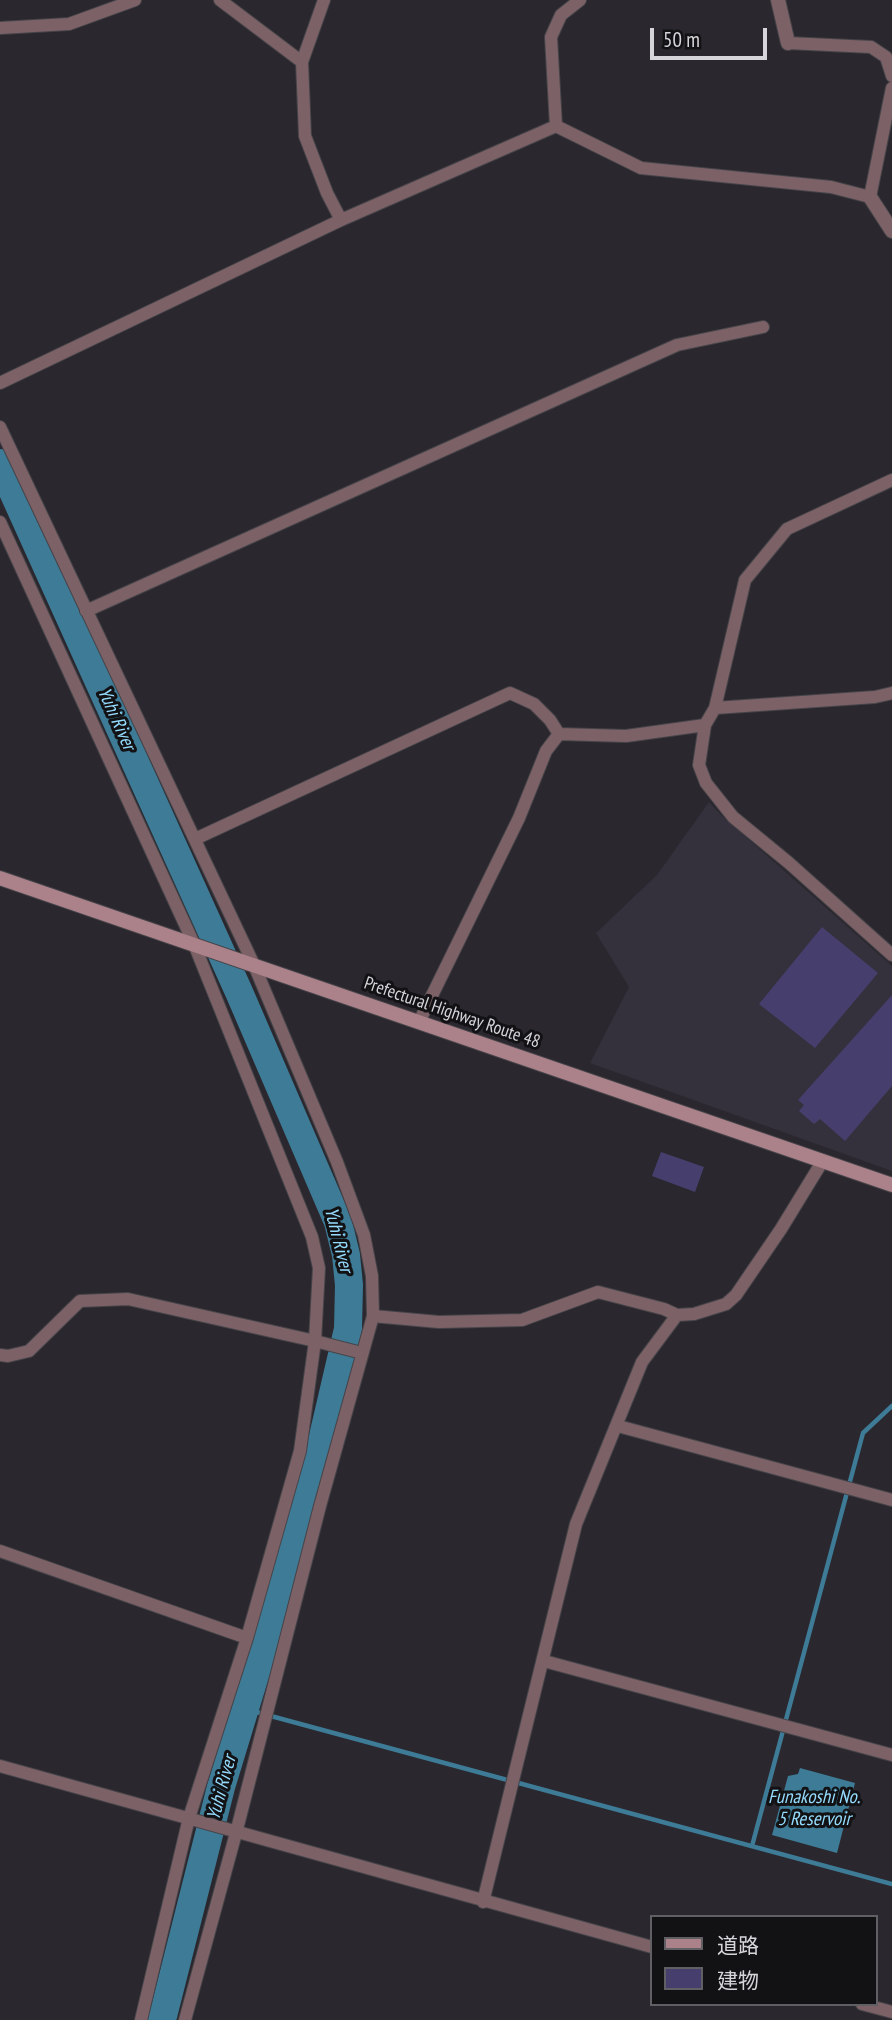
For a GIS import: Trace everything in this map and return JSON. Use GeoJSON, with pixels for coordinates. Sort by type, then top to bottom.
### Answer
{"type":"FeatureCollection","features":[{"type":"Feature","properties":{"kind":"main road","name":"Prefectural Highway Route 48"},"geometry":{"type":"LineString","coordinates":[[0,877],[892,1185]]}},
{"type":"Feature","properties":{"kind":"street"},"geometry":{"type":"LineString","coordinates":[[0,28],[69,24],[135,0]]}},
{"type":"Feature","properties":{"kind":"street"},"geometry":{"type":"LineString","coordinates":[[220,0],[302,62]]}},
{"type":"Feature","properties":{"kind":"street"},"geometry":{"type":"LineString","coordinates":[[324,0],[302,62],[304,136],[341,220]]}},
{"type":"Feature","properties":{"kind":"street"},"geometry":{"type":"LineString","coordinates":[[556,126],[551,37],[561,15],[580,0]]}},
{"type":"Feature","properties":{"kind":"street"},"geometry":{"type":"LineString","coordinates":[[778,0],[788,43],[871,47],[886,57],[892,76]]}},
{"type":"Feature","properties":{"kind":"street"},"geometry":{"type":"LineString","coordinates":[[870,197],[892,88]]}},
{"type":"Feature","properties":{"kind":"street"},"geometry":{"type":"LineString","coordinates":[[0,383],[341,220],[556,126],[641,168],[831,187],[870,197],[892,231]]}},
{"type":"Feature","properties":{"kind":"street"},"geometry":{"type":"LineString","coordinates":[[86,611],[677,345],[763,327]]}},
{"type":"Feature","properties":{"kind":"street"},"geometry":{"type":"LineString","coordinates":[[0,427],[195,839],[337,1162],[364,1235],[372,1276],[373,1316],[320,1506],[185,2020]]}},
{"type":"Feature","properties":{"kind":"street"},"geometry":{"type":"LineString","coordinates":[[892,480],[787,529],[745,580],[715,708],[705,725],[699,765],[706,783],[733,817],[892,955]]}},
{"type":"Feature","properties":{"kind":"street"},"geometry":{"type":"LineString","coordinates":[[0,522],[199,946],[312,1237],[319,1268],[315,1340],[300,1451],[247,1638],[190,1818],[141,2020]]}},
{"type":"Feature","properties":{"kind":"street"},"geometry":{"type":"LineString","coordinates":[[195,839],[510,693],[534,704],[559,734]]}},
{"type":"Feature","properties":{"kind":"street"},"geometry":{"type":"LineString","coordinates":[[715,708],[875,697],[892,693]]}},
{"type":"Feature","properties":{"kind":"street"},"geometry":{"type":"LineString","coordinates":[[559,734],[626,736],[705,725]]}},
{"type":"Feature","properties":{"kind":"street"},"geometry":{"type":"LineString","coordinates":[[419,1022],[519,818],[546,751],[559,734]]}},
{"type":"Feature","properties":{"kind":"street"},"geometry":{"type":"LineString","coordinates":[[373,1316],[439,1322],[522,1320],[598,1292],[664,1309],[677,1315],[694,1314],[726,1304],[736,1295],[822,1162]]}},
{"type":"Feature","properties":{"kind":"street"},"geometry":{"type":"LineString","coordinates":[[0,1355],[29,1351],[80,1301],[128,1299],[362,1353]]}},
{"type":"Feature","properties":{"kind":"street"},"geometry":{"type":"LineString","coordinates":[[484,1902],[576,1524],[642,1362],[677,1315]]}},
{"type":"Feature","properties":{"kind":"street"},"geometry":{"type":"LineString","coordinates":[[618,1426],[892,1500]]}},
{"type":"Feature","properties":{"kind":"street"},"geometry":{"type":"LineString","coordinates":[[0,1551],[247,1638]]}},
{"type":"Feature","properties":{"kind":"street"},"geometry":{"type":"LineString","coordinates":[[544,1661],[892,1755]]}},
{"type":"Feature","properties":{"kind":"street"},"geometry":{"type":"LineString","coordinates":[[0,1766],[650,1946]]}},
{"type":"Feature","properties":{"kind":"street"},"geometry":{"type":"LineString","coordinates":[[870,2006],[892,2012]]}},
{"type":"Feature","properties":{"kind":"shaded area"},"geometry":{"type":"Polygon","coordinates":[[[709,802],[892,966],[892,1171],[590,1063],[629,987],[596,933],[657,875],[709,802]]]}},
{"type":"Feature","properties":{"kind":"water","name":"Funakoshi No. 5 Reservoir"},"geometry":{"type":"Polygon","coordinates":[[[800,1768],[855,1783],[837,1853],[772,1835],[788,1776],[798,1774],[800,1768]]]}},
{"type":"Feature","properties":{"kind":"building"},"geometry":{"type":"Polygon","coordinates":[[[822,927],[878,973],[815,1048],[759,1004],[822,927]]]}},
{"type":"Feature","properties":{"kind":"building"},"geometry":{"type":"Polygon","coordinates":[[[892,995],[892,1086],[845,1141],[820,1119],[814,1124],[799,1111],[804,1105],[798,1100],[892,995]]]}},
{"type":"Feature","properties":{"kind":"building"},"geometry":{"type":"Polygon","coordinates":[[[661,1152],[704,1167],[695,1192],[652,1176],[661,1152]]]}},
{"type":"Feature","properties":{"kind":"waterway","name":"Yuhi River"},"geometry":{"type":"LineString","coordinates":[[0,463],[239,992],[338,1222],[346,1255],[349,1285],[348,1329],[321,1445],[221,1787],[162,2020]]}},
{"type":"Feature","properties":{"kind":"waterway"},"geometry":{"type":"LineString","coordinates":[[752,1846],[863,1433],[892,1406]]}},
{"type":"Feature","properties":{"kind":"waterway"},"geometry":{"type":"LineString","coordinates":[[245,1709],[892,1884]]}}]}
